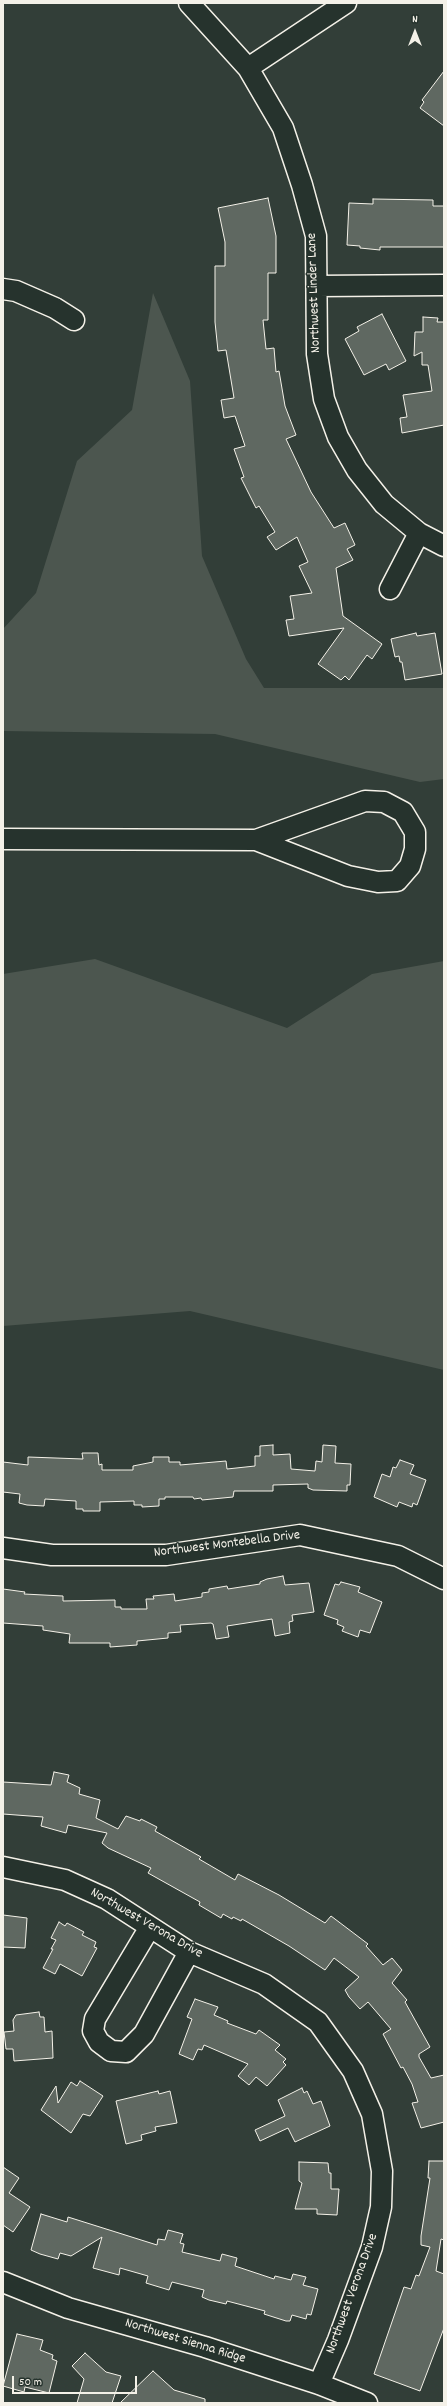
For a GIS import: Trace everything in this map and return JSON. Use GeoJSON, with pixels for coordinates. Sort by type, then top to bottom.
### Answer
{"type":"FeatureCollection","features":[{"type":"Feature","properties":{"kind":"street","name":"Northwest Linder Lane"},"geometry":{"type":"LineString","coordinates":[[189,3],[248,68],[283,128],[302,185],[316,236],[317,354],[324,399],[338,437],[357,470],[384,504],[420,533],[444,546]]}},
{"type":"Feature","properties":{"kind":"street"},"geometry":{"type":"LineString","coordinates":[[248,68],[346,3]]}},
{"type":"Feature","properties":{"kind":"street"},"geometry":{"type":"LineString","coordinates":[[317,286],[444,285]]}},
{"type":"Feature","properties":{"kind":"street"},"geometry":{"type":"LineString","coordinates":[[3,289],[22,293],[55,308],[74,320]]}},
{"type":"Feature","properties":{"kind":"street"},"geometry":{"type":"LineString","coordinates":[[390,589],[420,533]]}},
{"type":"Feature","properties":{"kind":"street"},"geometry":{"type":"LineString","coordinates":[[3,839],[256,840],[365,801],[384,802],[403,812],[415,832],[415,849],[410,866],[397,881],[378,882],[348,876],[256,840]]}},
{"type":"Feature","properties":{"kind":"street","name":"Northwest Montebella Drive"},"geometry":{"type":"LineString","coordinates":[[3,1548],[52,1555],[166,1555],[300,1534],[398,1556],[441,1571]]}},
{"type":"Feature","properties":{"kind":"street","name":"Northwest Verona Drive"},"geometry":{"type":"LineString","coordinates":[[3,1867],[65,1880],[107,1899],[190,1952],[264,1984],[318,2022],[354,2071],[372,2114],[382,2171],[381,2207],[372,2247],[338,2340],[319,2384]]}},
{"type":"Feature","properties":{"kind":"street"},"geometry":{"type":"LineString","coordinates":[[150,1926],[95,2019],[94,2031],[99,2042],[111,2051],[126,2052],[144,2034],[190,1952]]}},
{"type":"Feature","properties":{"kind":"street","name":"Northwest Sienna Ridge"},"geometry":{"type":"LineString","coordinates":[[3,2282],[68,2308],[205,2346],[319,2384],[367,2403]]}},
{"type":"Feature","properties":{"kind":"shaded area"},"geometry":{"type":"Polygon","coordinates":[[[153,293],[190,381],[202,556],[246,659],[264,688],[444,688],[444,779],[420,782],[215,734],[3,731],[3,629],[36,593],[77,461],[132,410],[153,293]]]}},
{"type":"Feature","properties":{"kind":"shaded area"},"geometry":{"type":"Polygon","coordinates":[[[95,959],[287,1028],[372,974],[444,961],[444,1370],[190,1311],[3,1326],[3,974],[95,959]]]}},
{"type":"Feature","properties":{"kind":"building"},"geometry":{"type":"Polygon","coordinates":[[[444,71],[444,126],[420,108],[424,102],[422,100],[444,71]]]}},
{"type":"Feature","properties":{"kind":"building"},"geometry":{"type":"Polygon","coordinates":[[[268,198],[276,236],[276,273],[268,273],[268,320],[263,320],[266,349],[274,348],[276,372],[279,371],[285,406],[296,435],[286,439],[311,492],[334,528],[345,523],[355,545],[347,549],[353,560],[336,568],[343,616],[382,644],[372,659],[367,655],[349,680],[345,676],[341,680],[318,664],[344,628],[289,636],[286,620],[294,619],[290,596],[312,593],[299,566],[308,562],[297,537],[276,550],[267,537],[275,532],[259,506],[256,508],[241,478],[244,477],[234,449],[245,446],[235,416],[224,418],[221,400],[234,398],[226,350],[218,351],[215,322],[215,266],[225,266],[225,242],[218,208],[268,198]]]}},
{"type":"Feature","properties":{"kind":"building"},"geometry":{"type":"Polygon","coordinates":[[[373,199],[433,200],[433,206],[444,206],[444,247],[380,247],[380,250],[347,245],[349,203],[373,204],[373,199]]]}},
{"type":"Feature","properties":{"kind":"building"},"geometry":{"type":"Polygon","coordinates":[[[382,314],[406,361],[389,370],[386,364],[364,375],[345,339],[359,331],[357,327],[382,314]]]}},
{"type":"Feature","properties":{"kind":"building"},"geometry":{"type":"Polygon","coordinates":[[[423,317],[438,318],[437,322],[444,322],[444,425],[402,433],[400,418],[407,417],[403,395],[432,391],[428,365],[422,365],[422,352],[414,356],[415,332],[423,332],[423,317]]]}},
{"type":"Feature","properties":{"kind":"building"},"geometry":{"type":"Polygon","coordinates":[[[416,633],[417,636],[435,633],[442,674],[405,680],[402,662],[400,662],[399,656],[395,657],[391,639],[416,633]]]}},
{"type":"Feature","properties":{"kind":"building"},"geometry":{"type":"Polygon","coordinates":[[[273,1445],[273,1455],[290,1454],[291,1469],[315,1471],[316,1461],[322,1462],[323,1445],[336,1446],[335,1463],[351,1464],[350,1485],[347,1485],[347,1491],[313,1490],[308,1488],[308,1484],[273,1485],[273,1491],[234,1491],[233,1497],[202,1500],[201,1498],[194,1499],[193,1497],[165,1497],[165,1499],[159,1499],[159,1506],[142,1507],[142,1505],[134,1505],[134,1501],[100,1502],[100,1511],[83,1511],[83,1509],[76,1509],[76,1501],[45,1499],[44,1506],[27,1505],[19,1503],[20,1494],[3,1492],[3,1462],[28,1465],[28,1457],[83,1459],[82,1453],[98,1453],[99,1465],[102,1464],[102,1470],[133,1470],[133,1466],[153,1462],[153,1457],[169,1457],[169,1462],[180,1462],[180,1465],[226,1461],[227,1469],[255,1466],[255,1456],[260,1456],[260,1446],[273,1445]]]}},
{"type":"Feature","properties":{"kind":"building"},"geometry":{"type":"Polygon","coordinates":[[[400,1460],[414,1465],[410,1474],[426,1480],[417,1505],[413,1503],[412,1507],[399,1502],[397,1507],[374,1497],[382,1474],[390,1477],[393,1467],[396,1468],[400,1460]]]}},
{"type":"Feature","properties":{"kind":"building"},"geometry":{"type":"Polygon","coordinates":[[[283,1576],[285,1585],[309,1583],[314,1612],[292,1615],[293,1621],[289,1622],[290,1633],[275,1636],[272,1619],[227,1626],[229,1637],[216,1639],[213,1624],[211,1623],[180,1625],[181,1632],[168,1633],[168,1638],[137,1641],[137,1645],[110,1647],[110,1643],[69,1643],[70,1634],[43,1630],[43,1626],[3,1623],[3,1589],[25,1592],[24,1594],[63,1596],[63,1601],[115,1600],[115,1607],[121,1607],[121,1609],[147,1609],[146,1599],[154,1599],[153,1596],[174,1594],[175,1601],[202,1597],[202,1593],[209,1592],[209,1589],[227,1586],[228,1589],[260,1584],[260,1582],[267,1579],[283,1576]]]}},
{"type":"Feature","properties":{"kind":"building"},"geometry":{"type":"Polygon","coordinates":[[[341,1582],[360,1587],[358,1592],[382,1602],[370,1633],[360,1630],[358,1637],[342,1631],[344,1627],[337,1624],[338,1620],[324,1615],[335,1584],[339,1585],[341,1582]]]}},
{"type":"Feature","properties":{"kind":"building"},"geometry":{"type":"Polygon","coordinates":[[[54,1772],[69,1775],[67,1782],[80,1788],[79,1794],[100,1800],[96,1818],[118,1829],[126,1816],[140,1821],[141,1819],[157,1827],[155,1831],[201,1857],[199,1859],[235,1880],[238,1874],[279,1895],[325,1923],[331,1916],[368,1944],[366,1946],[383,1965],[392,1958],[402,1970],[392,1983],[407,2000],[405,2002],[430,2047],[419,2054],[419,2057],[431,2078],[444,2075],[444,2122],[421,2128],[412,2103],[418,2102],[412,2084],[403,2067],[401,2068],[383,2034],[391,2029],[368,2002],[360,2009],[349,1997],[345,1990],[359,1977],[334,1958],[325,1970],[289,1946],[242,1919],[241,1921],[233,1917],[232,1919],[223,1914],[221,1918],[199,1905],[200,1902],[148,1873],[151,1868],[108,1848],[102,1843],[107,1833],[68,1825],[66,1833],[41,1826],[43,1817],[3,1814],[3,1782],[51,1785],[54,1772]]]}},
{"type":"Feature","properties":{"kind":"building"},"geometry":{"type":"Polygon","coordinates":[[[3,1915],[27,1918],[25,1948],[3,1947],[3,1915]]]}},
{"type":"Feature","properties":{"kind":"building"},"geometry":{"type":"Polygon","coordinates":[[[59,1922],[65,1926],[67,1923],[84,1932],[82,1935],[96,1942],[94,1947],[97,1948],[82,1976],[60,1964],[55,1974],[43,1968],[53,1949],[51,1949],[56,1940],[51,1938],[59,1922]]]}},
{"type":"Feature","properties":{"kind":"building"},"geometry":{"type":"Polygon","coordinates":[[[195,1999],[218,2007],[214,2015],[228,2021],[227,2023],[256,2034],[259,2030],[280,2045],[275,2050],[286,2059],[283,2062],[286,2065],[267,2086],[256,2077],[249,2085],[238,2076],[248,2064],[204,2045],[202,2050],[198,2049],[193,2060],[179,2054],[192,2019],[187,2017],[195,1999]]]}},
{"type":"Feature","properties":{"kind":"building"},"geometry":{"type":"Polygon","coordinates":[[[39,2012],[40,2017],[44,2017],[45,2032],[52,2031],[53,2058],[14,2061],[13,2049],[6,2049],[4,2032],[14,2031],[13,2020],[16,2015],[39,2012]]]}},
{"type":"Feature","properties":{"kind":"building"},"geometry":{"type":"Polygon","coordinates":[[[80,2081],[103,2096],[90,2116],[83,2114],[71,2133],[41,2110],[56,2086],[58,2103],[71,2082],[77,2086],[80,2081]]]}},
{"type":"Feature","properties":{"kind":"building"},"geometry":{"type":"Polygon","coordinates":[[[302,2088],[304,2093],[307,2091],[313,2104],[321,2101],[330,2126],[295,2142],[288,2128],[260,2141],[255,2130],[285,2116],[278,2100],[302,2088]]]}},
{"type":"Feature","properties":{"kind":"building"},"geometry":{"type":"Polygon","coordinates":[[[158,2091],[159,2094],[170,2091],[177,2123],[155,2127],[156,2131],[141,2135],[142,2140],[126,2144],[116,2101],[158,2091]]]}},
{"type":"Feature","properties":{"kind":"building"},"geometry":{"type":"Polygon","coordinates":[[[429,2161],[444,2161],[444,2240],[441,2239],[436,2271],[444,2274],[444,2328],[420,2391],[374,2374],[404,2287],[411,2289],[416,2275],[419,2276],[430,2247],[421,2245],[430,2178],[428,2178],[429,2161]]]}},
{"type":"Feature","properties":{"kind":"building"},"geometry":{"type":"Polygon","coordinates":[[[299,2162],[328,2163],[329,2173],[331,2173],[331,2189],[339,2189],[337,2215],[317,2214],[317,2209],[295,2209],[302,2183],[299,2181],[299,2162]]]}},
{"type":"Feature","properties":{"kind":"building"},"geometry":{"type":"Polygon","coordinates":[[[3,2167],[19,2178],[9,2193],[30,2207],[13,2232],[3,2225],[3,2167]]]}},
{"type":"Feature","properties":{"kind":"building"},"geometry":{"type":"Polygon","coordinates":[[[41,2214],[67,2222],[68,2217],[157,2245],[158,2239],[165,2240],[168,2230],[183,2234],[180,2243],[184,2244],[182,2252],[220,2261],[222,2254],[237,2258],[235,2266],[274,2279],[275,2276],[291,2280],[293,2274],[306,2277],[303,2285],[318,2289],[311,2315],[307,2314],[306,2319],[292,2315],[290,2321],[286,2321],[264,2314],[265,2311],[227,2301],[226,2304],[209,2300],[202,2297],[204,2290],[172,2282],[169,2290],[146,2283],[148,2276],[120,2268],[119,2275],[93,2268],[102,2237],[71,2256],[60,2253],[58,2259],[40,2254],[31,2250],[41,2214]]]}},
{"type":"Feature","properties":{"kind":"building"},"geometry":{"type":"Polygon","coordinates":[[[17,2334],[43,2340],[40,2350],[53,2355],[52,2359],[57,2361],[49,2393],[25,2387],[24,2392],[3,2386],[17,2334]]]}},
{"type":"Feature","properties":{"kind":"building"},"geometry":{"type":"Polygon","coordinates":[[[85,2353],[106,2372],[121,2376],[112,2403],[77,2403],[84,2379],[72,2366],[85,2353]]]}},
{"type":"Feature","properties":{"kind":"building"},"geometry":{"type":"Polygon","coordinates":[[[153,2371],[174,2390],[205,2399],[205,2403],[120,2403],[153,2371]]]}}]}
